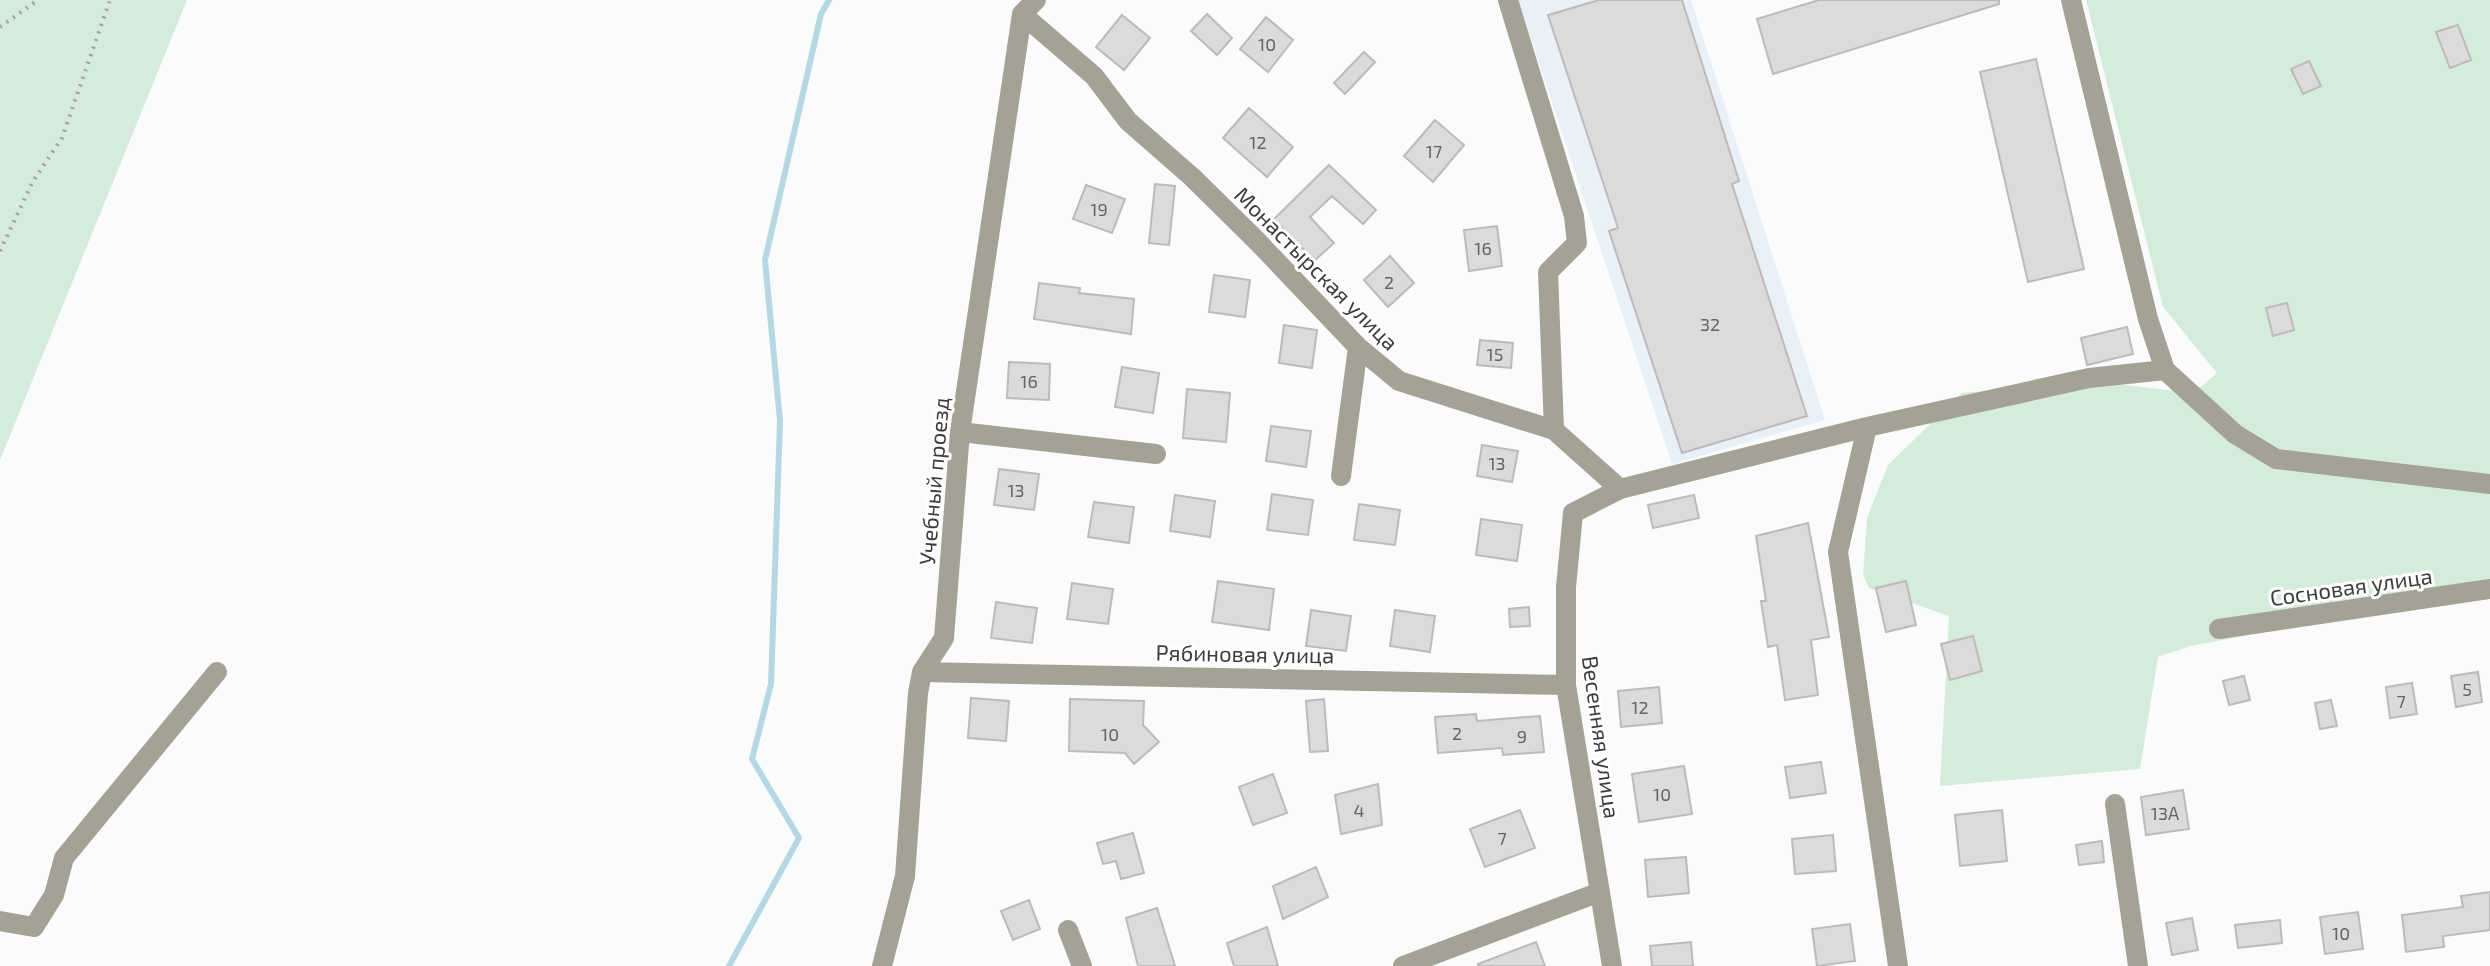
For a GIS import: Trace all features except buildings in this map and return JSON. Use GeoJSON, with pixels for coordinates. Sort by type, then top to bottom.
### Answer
{"type":"FeatureCollection","features":[{"type":"Feature","properties":{"kind":"street"},"geometry":{"type":"LineString","coordinates":[[1508,0],[1576,230],[1577,243],[1548,272],[1554,430]]}},
{"type":"Feature","properties":{"kind":"street"},"geometry":{"type":"LineString","coordinates":[[2071,0],[2148,319],[2165,370],[2235,434],[2276,459],[2490,484]]}},
{"type":"Feature","properties":{"kind":"street","name":"Монастырская улица"},"geometry":{"type":"LineString","coordinates":[[1029,7],[1094,76],[1128,121],[1192,177],[1358,347],[1399,381],[1554,430],[1620,489]]}},
{"type":"Feature","properties":{"kind":"street","name":"Учебный проезд"},"geometry":{"type":"LineString","coordinates":[[882,966],[905,876],[922,672],[944,638],[960,432],[1029,7]]}},
{"type":"Feature","properties":{"kind":"street"},"geometry":{"type":"LineString","coordinates":[[1341,476],[1358,347]]}},
{"type":"Feature","properties":{"kind":"street"},"geometry":{"type":"LineString","coordinates":[[1620,489],[1867,427],[2089,378],[2165,370]]}},
{"type":"Feature","properties":{"kind":"street"},"geometry":{"type":"LineString","coordinates":[[1867,427],[1838,552],[1898,966]]}},
{"type":"Feature","properties":{"kind":"street"},"geometry":{"type":"LineString","coordinates":[[960,432],[1156,454]]}},
{"type":"Feature","properties":{"kind":"street","name":"Весенняя улица"},"geometry":{"type":"LineString","coordinates":[[1612,966],[1566,685],[1566,587],[1573,513],[1620,489]]}},
{"type":"Feature","properties":{"kind":"street","name":"Сосновая улица"},"geometry":{"type":"LineString","coordinates":[[2219,629],[2490,589]]}},
{"type":"Feature","properties":{"kind":"street"},"geometry":{"type":"LineString","coordinates":[[0,921],[34,927],[54,895],[64,858],[217,672]]}},
{"type":"Feature","properties":{"kind":"street","name":"Рябиновая улица"},"geometry":{"type":"LineString","coordinates":[[922,672],[1566,685]]}},
{"type":"Feature","properties":{"kind":"street"},"geometry":{"type":"LineString","coordinates":[[2115,804],[2138,966]]}},
{"type":"Feature","properties":{"kind":"street"},"geometry":{"type":"LineString","coordinates":[[1403,966],[1600,892]]}},
{"type":"Feature","properties":{"kind":"street"},"geometry":{"type":"LineString","coordinates":[[1068,930],[1082,966]]}},
{"type":"Feature","properties":{"kind":"path"},"geometry":{"type":"LineString","coordinates":[[0,27],[38,0]]}},
{"type":"Feature","properties":{"kind":"path"},"geometry":{"type":"LineString","coordinates":[[0,251],[33,181],[62,138],[110,0]]}},
{"type":"Feature","properties":{"kind":"shaded area"},"geometry":{"type":"Polygon","coordinates":[[[1518,0],[1691,0],[1825,420],[1672,464],[1518,0]]]}},
{"type":"Feature","properties":{"kind":"green space"},"geometry":{"type":"Polygon","coordinates":[[[0,0],[187,0],[0,460],[0,0]]]}},
{"type":"Feature","properties":{"kind":"green space"},"geometry":{"type":"Polygon","coordinates":[[[2086,0],[2490,0],[2490,589],[2191,646],[2158,657],[2140,769],[1940,786],[1949,616],[1869,588],[1863,575],[1867,518],[1888,465],[1962,393],[2092,381],[2193,393],[2217,373],[2163,307],[2086,0]]]}},
{"type":"Feature","properties":{"kind":"waterway"},"geometry":{"type":"LineString","coordinates":[[729,966],[799,838],[752,759],[771,684],[780,421],[765,260],[821,14],[829,0]]}}]}
